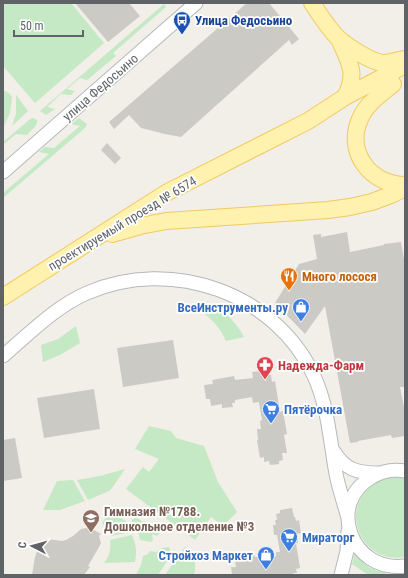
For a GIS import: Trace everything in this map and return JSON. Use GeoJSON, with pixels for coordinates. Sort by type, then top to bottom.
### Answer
{"type":"FeatureCollection","features":[{"type":"Feature","properties":{"kind":"main road"},"geometry":{"type":"LineString","coordinates":[[312,3],[339,38],[352,69],[350,88],[345,97]]}},
{"type":"Feature","properties":{"kind":"main road"},"geometry":{"type":"LineString","coordinates":[[339,38],[375,62],[383,63],[405,58]]}},
{"type":"Feature","properties":{"kind":"main road","name":"проектируемый проезд № 6574"},"geometry":{"type":"LineString","coordinates":[[3,297],[166,193],[308,121],[345,97],[405,65]]}},
{"type":"Feature","properties":{"kind":"main road"},"geometry":{"type":"LineString","coordinates":[[399,81],[369,105],[364,112],[357,126],[356,143],[360,158],[370,172],[376,177],[387,182],[399,185],[405,184]]}},
{"type":"Feature","properties":{"kind":"main road","name":"проектируемый проезд № 6574"},"geometry":{"type":"LineString","coordinates":[[308,121],[341,110],[399,81]]}},
{"type":"Feature","properties":{"kind":"main road"},"geometry":{"type":"LineString","coordinates":[[95,239],[140,226],[166,221],[328,210],[350,207],[372,202],[405,188]]}},
{"type":"Feature","properties":{"kind":"street","name":"улица Федосьино"},"geometry":{"type":"LineString","coordinates":[[3,172],[196,3]]}},
{"type":"Feature","properties":{"kind":"street"},"geometry":{"type":"LineString","coordinates":[[3,356],[47,317],[76,298],[100,288],[135,279],[182,280],[199,283],[229,294],[249,304],[279,328],[296,346],[314,376],[325,411],[337,479],[353,540],[359,550],[377,563],[388,566],[405,566]]}},
{"type":"Feature","properties":{"kind":"street"},"geometry":{"type":"LineString","coordinates":[[332,449],[341,462],[359,472],[379,473],[402,470]]}},
{"type":"Feature","properties":{"kind":"street"},"geometry":{"type":"LineString","coordinates":[[342,575],[347,551],[350,506],[357,491],[369,479],[379,473]]}},
{"type":"Feature","properties":{"kind":"street"},"geometry":{"type":"LineString","coordinates":[[390,575],[405,566]]}},
{"type":"Feature","properties":{"kind":"green space"},"geometry":{"type":"Polygon","coordinates":[[[3,3],[71,3],[104,43],[35,103],[3,66],[3,3]]]}},
{"type":"Feature","properties":{"kind":"green space"},"geometry":{"type":"Polygon","coordinates":[[[164,4],[166,7],[113,53],[116,56],[87,80],[80,78],[67,89],[75,91],[71,95],[61,94],[47,107],[55,109],[46,115],[40,111],[164,4]]]}},
{"type":"Feature","properties":{"kind":"green space"},"geometry":{"type":"Polygon","coordinates":[[[3,90],[9,93],[12,97],[10,113],[3,128],[3,90]]]}},
{"type":"Feature","properties":{"kind":"green space"},"geometry":{"type":"Polygon","coordinates":[[[16,95],[28,111],[12,126],[16,114],[16,95]]]}},
{"type":"Feature","properties":{"kind":"green space"},"geometry":{"type":"Polygon","coordinates":[[[33,118],[37,120],[37,122],[34,128],[27,135],[16,134],[3,145],[3,142],[33,118]]]}},
{"type":"Feature","properties":{"kind":"green space"},"geometry":{"type":"Polygon","coordinates":[[[79,118],[87,124],[85,128],[3,198],[3,193],[49,154],[39,152],[45,147],[54,148],[80,126],[71,124],[79,118]]]}},
{"type":"Feature","properties":{"kind":"green space"},"geometry":{"type":"Polygon","coordinates":[[[216,308],[232,320],[244,337],[226,341],[216,325],[202,312],[216,308]]]}},
{"type":"Feature","properties":{"kind":"green space"},"geometry":{"type":"Polygon","coordinates":[[[76,326],[80,343],[60,355],[43,362],[41,345],[58,339],[76,326]]]}},
{"type":"Feature","properties":{"kind":"green space"},"geometry":{"type":"Polygon","coordinates":[[[149,426],[171,431],[176,438],[204,446],[218,482],[237,512],[223,526],[211,517],[195,540],[126,489],[143,467],[149,472],[159,459],[135,449],[149,426]]]}},
{"type":"Feature","properties":{"kind":"green space"},"geometry":{"type":"Polygon","coordinates":[[[125,469],[109,491],[88,500],[77,480],[100,476],[125,469]]]}},
{"type":"Feature","properties":{"kind":"green space"},"geometry":{"type":"Polygon","coordinates":[[[394,477],[405,478],[405,557],[390,557],[377,552],[367,544],[360,533],[356,520],[357,507],[363,495],[374,484],[384,479],[394,477]]]}},
{"type":"Feature","properties":{"kind":"green space"},"geometry":{"type":"Polygon","coordinates":[[[73,480],[85,501],[60,510],[43,510],[57,481],[73,480]]]}},
{"type":"Feature","properties":{"kind":"green space"},"geometry":{"type":"Polygon","coordinates":[[[111,510],[128,523],[126,533],[111,536],[109,530],[102,523],[111,510]]]}},
{"type":"Feature","properties":{"kind":"green space"},"geometry":{"type":"Polygon","coordinates":[[[136,517],[160,533],[157,536],[152,534],[153,540],[151,542],[140,540],[138,531],[134,524],[132,526],[132,520],[136,517]]]}},
{"type":"Feature","properties":{"kind":"green space"},"geometry":{"type":"Polygon","coordinates":[[[132,535],[136,548],[135,562],[104,563],[110,552],[110,540],[132,535]]]}},
{"type":"Feature","properties":{"kind":"green space"},"geometry":{"type":"Polygon","coordinates":[[[169,547],[171,555],[158,575],[136,575],[141,565],[143,556],[148,554],[150,551],[156,552],[162,548],[169,547]]]}},
{"type":"Feature","properties":{"kind":"green space"},"geometry":{"type":"Polygon","coordinates":[[[185,547],[195,554],[195,572],[193,575],[165,575],[185,547]]]}},
{"type":"Feature","properties":{"kind":"green space"},"geometry":{"type":"Polygon","coordinates":[[[355,554],[369,567],[386,573],[384,575],[368,575],[352,564],[355,554]]]}},
{"type":"Feature","properties":{"kind":"building"},"geometry":{"type":"Polygon","coordinates":[[[75,3],[129,3],[140,16],[108,42],[75,3]]]}},
{"type":"Feature","properties":{"kind":"building"},"geometry":{"type":"Polygon","coordinates":[[[247,3],[269,3],[299,39],[292,45],[289,40],[181,137],[141,128],[129,115],[114,129],[109,122],[247,3]]]}},
{"type":"Feature","properties":{"kind":"building"},"geometry":{"type":"Polygon","coordinates":[[[107,143],[121,158],[115,164],[101,150],[107,143]]]}},
{"type":"Feature","properties":{"kind":"building"},"geometry":{"type":"Polygon","coordinates":[[[347,232],[350,252],[384,244],[401,242],[405,265],[405,387],[400,387],[405,412],[405,436],[392,438],[391,435],[350,443],[325,306],[305,334],[275,303],[299,264],[317,259],[313,235],[321,234],[321,237],[347,232]]]}},
{"type":"Feature","properties":{"kind":"building"},"geometry":{"type":"Polygon","coordinates":[[[173,340],[179,378],[123,387],[117,348],[173,340]]]}},
{"type":"Feature","properties":{"kind":"building"},"geometry":{"type":"Polygon","coordinates":[[[261,371],[261,373],[267,372],[267,375],[271,375],[272,382],[275,381],[280,412],[283,411],[287,434],[284,435],[287,453],[282,453],[283,460],[279,461],[279,464],[270,465],[269,461],[264,462],[264,457],[260,458],[257,429],[261,429],[260,421],[262,420],[259,402],[253,403],[252,397],[235,400],[235,403],[232,403],[233,407],[222,408],[222,404],[211,406],[210,399],[206,399],[204,385],[213,384],[212,380],[234,376],[235,380],[253,378],[252,372],[261,371]]]}},
{"type":"Feature","properties":{"kind":"building"},"geometry":{"type":"Polygon","coordinates":[[[94,389],[100,429],[44,438],[37,398],[94,389]]]}},
{"type":"Feature","properties":{"kind":"building"},"geometry":{"type":"Polygon","coordinates":[[[15,438],[22,478],[3,481],[3,440],[15,438]]]}},
{"type":"Feature","properties":{"kind":"building"},"geometry":{"type":"Polygon","coordinates":[[[292,508],[296,521],[299,520],[301,533],[297,534],[298,543],[296,543],[300,568],[296,569],[297,573],[293,573],[293,575],[232,574],[231,567],[236,567],[235,561],[246,560],[245,556],[254,554],[255,557],[259,557],[259,559],[276,556],[276,552],[280,552],[277,535],[274,535],[273,525],[276,525],[276,514],[280,513],[280,510],[292,508]]]}},
{"type":"Feature","properties":{"kind":"building"},"geometry":{"type":"Polygon","coordinates":[[[86,528],[101,534],[99,536],[101,543],[88,566],[90,567],[84,575],[32,575],[37,551],[46,539],[66,540],[81,529],[86,528]]]}},
{"type":"Feature","properties":{"kind":"place","name":"Улица Федосьино"},"geometry":{"type":"Point","coordinates":[182,35]}},
{"type":"Feature","properties":{"kind":"place","name":"Много лосося"},"geometry":{"type":"Point","coordinates":[289,291]}},
{"type":"Feature","properties":{"kind":"place","name":"ВсеИнструменты.ру"},"geometry":{"type":"Point","coordinates":[301,322]}},
{"type":"Feature","properties":{"kind":"place","name":"Надежда-Фарм"},"geometry":{"type":"Point","coordinates":[265,380]}},
{"type":"Feature","properties":{"kind":"place","name":"Пятёрочка"},"geometry":{"type":"Point","coordinates":[271,424]}},
{"type":"Feature","properties":{"kind":"place","name":"Гимназия №1788. Дошкольное отделение №3"},"geometry":{"type":"Point","coordinates":[91,533]}},
{"type":"Feature","properties":{"kind":"place","name":"Мираторг"},"geometry":{"type":"Point","coordinates":[289,552]}},
{"type":"Feature","properties":{"kind":"place","name":"Стройхоз Маркет"},"geometry":{"type":"Point","coordinates":[266,570]}}]}
